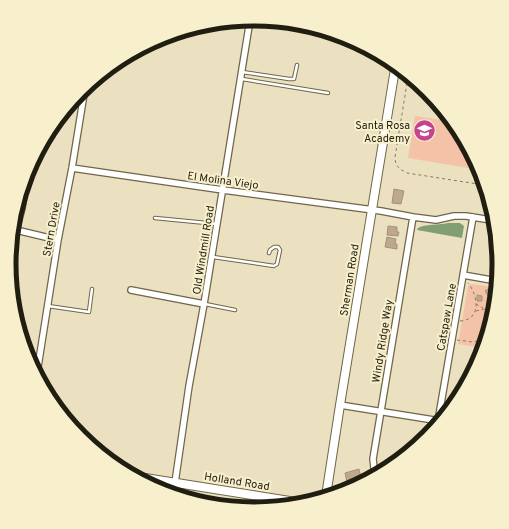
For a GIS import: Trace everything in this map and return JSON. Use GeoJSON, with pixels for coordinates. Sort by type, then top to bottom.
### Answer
{"type":"FeatureCollection","features":[{"type":"Feature","properties":{"kind":"street","name":"Old Windmill Road"},"geometry":{"type":"LineString","coordinates":[[175,483],[189,386],[204,304],[249,26]]}},
{"type":"Feature","properties":{"kind":"street","name":"Sherman Road"},"geometry":{"type":"LineString","coordinates":[[327,491],[395,71]]}},
{"type":"Feature","properties":{"kind":"street","name":"Stern Drive"},"geometry":{"type":"LineString","coordinates":[[38,365],[58,240],[83,99]]}},
{"type":"Feature","properties":{"kind":"street","name":"El Molina Viejo"},"geometry":{"type":"LineString","coordinates":[[72,168],[436,220],[454,216],[488,220]]}},
{"type":"Feature","properties":{"kind":"street","name":"Windy Ridge Way"},"geometry":{"type":"LineString","coordinates":[[376,470],[373,459],[413,217]]}},
{"type":"Feature","properties":{"kind":"street","name":"Catspaw Lane"},"geometry":{"type":"LineString","coordinates":[[440,415],[473,217]]}},
{"type":"Feature","properties":{"kind":"street"},"geometry":{"type":"LineString","coordinates":[[18,231],[58,240]]}},
{"type":"Feature","properties":{"kind":"street"},"geometry":{"type":"LineString","coordinates":[[463,275],[492,280]]}},
{"type":"Feature","properties":{"kind":"street"},"geometry":{"type":"LineString","coordinates":[[130,290],[204,304]]}},
{"type":"Feature","properties":{"kind":"street"},"geometry":{"type":"LineString","coordinates":[[340,405],[435,420]]}},
{"type":"Feature","properties":{"kind":"street","name":"Holland Road"},"geometry":{"type":"LineString","coordinates":[[151,479],[288,501]]}},
{"type":"Feature","properties":{"kind":"street"},"geometry":{"type":"LineString","coordinates":[[172,488],[175,483]]}},
{"type":"Feature","properties":{"kind":"street"},"geometry":{"type":"LineString","coordinates":[[175,483],[176,489]]}},
{"type":"Feature","properties":{"kind":"lane"},"geometry":{"type":"LineString","coordinates":[[242,72],[294,79],[297,65]]}},
{"type":"Feature","properties":{"kind":"lane"},"geometry":{"type":"LineString","coordinates":[[241,79],[328,93]]}},
{"type":"Feature","properties":{"kind":"lane"},"geometry":{"type":"LineString","coordinates":[[155,218],[217,224]]}},
{"type":"Feature","properties":{"kind":"lane"},"geometry":{"type":"LineString","coordinates":[[212,256],[274,266],[277,264],[280,250],[278,247],[274,247],[270,250],[269,254]]}},
{"type":"Feature","properties":{"kind":"lane"},"geometry":{"type":"LineString","coordinates":[[48,306],[89,312],[92,289]]}},
{"type":"Feature","properties":{"kind":"lane"},"geometry":{"type":"LineString","coordinates":[[204,304],[235,310]]}},
{"type":"Feature","properties":{"kind":"path"},"geometry":{"type":"LineString","coordinates":[[407,81],[395,164],[407,173],[479,184]]}},
{"type":"Feature","properties":{"kind":"path"},"geometry":{"type":"LineString","coordinates":[[463,275],[474,290],[476,304],[475,312]]}},
{"type":"Feature","properties":{"kind":"path"},"geometry":{"type":"LineString","coordinates":[[476,304],[488,311]]}},
{"type":"Feature","properties":{"kind":"path"},"geometry":{"type":"LineString","coordinates":[[455,320],[462,321],[468,319],[478,309],[484,309]]}},
{"type":"Feature","properties":{"kind":"path"},"geometry":{"type":"LineString","coordinates":[[452,340],[473,342],[480,340]]}},
{"type":"Feature","properties":{"kind":"shaded area"},"geometry":{"type":"Polygon","coordinates":[[[415,116],[445,121],[461,145],[473,169],[408,158],[415,116]]]}},
{"type":"Feature","properties":{"kind":"shaded area"},"geometry":{"type":"Polygon","coordinates":[[[460,223],[464,226],[462,238],[417,230],[418,228],[424,226],[460,223]]]}},
{"type":"Feature","properties":{"kind":"shaded area"},"geometry":{"type":"Polygon","coordinates":[[[471,284],[492,286],[485,326],[478,347],[458,344],[468,286],[471,284]]]}},
{"type":"Feature","properties":{"kind":"building"},"geometry":{"type":"Polygon","coordinates":[[[394,189],[404,191],[401,204],[392,203],[394,189]]]}},
{"type":"Feature","properties":{"kind":"building"},"geometry":{"type":"Polygon","coordinates":[[[388,226],[397,227],[397,232],[399,232],[398,236],[387,235],[388,226]]]}},
{"type":"Feature","properties":{"kind":"building"},"geometry":{"type":"Polygon","coordinates":[[[387,237],[396,239],[395,244],[397,244],[397,249],[385,247],[387,237]]]}},
{"type":"Feature","properties":{"kind":"building"},"geometry":{"type":"Polygon","coordinates":[[[488,289],[491,296],[489,297],[485,291],[488,289]]]}},
{"type":"Feature","properties":{"kind":"building"},"geometry":{"type":"Polygon","coordinates":[[[477,295],[482,296],[482,301],[477,301],[477,295]]]}},
{"type":"Feature","properties":{"kind":"building"},"geometry":{"type":"Polygon","coordinates":[[[359,469],[361,478],[347,482],[345,473],[359,469]]]}},
{"type":"Feature","properties":{"kind":"place","name":"Santa Rosa Academy"},"geometry":{"type":"Point","coordinates":[425,131]}}]}
